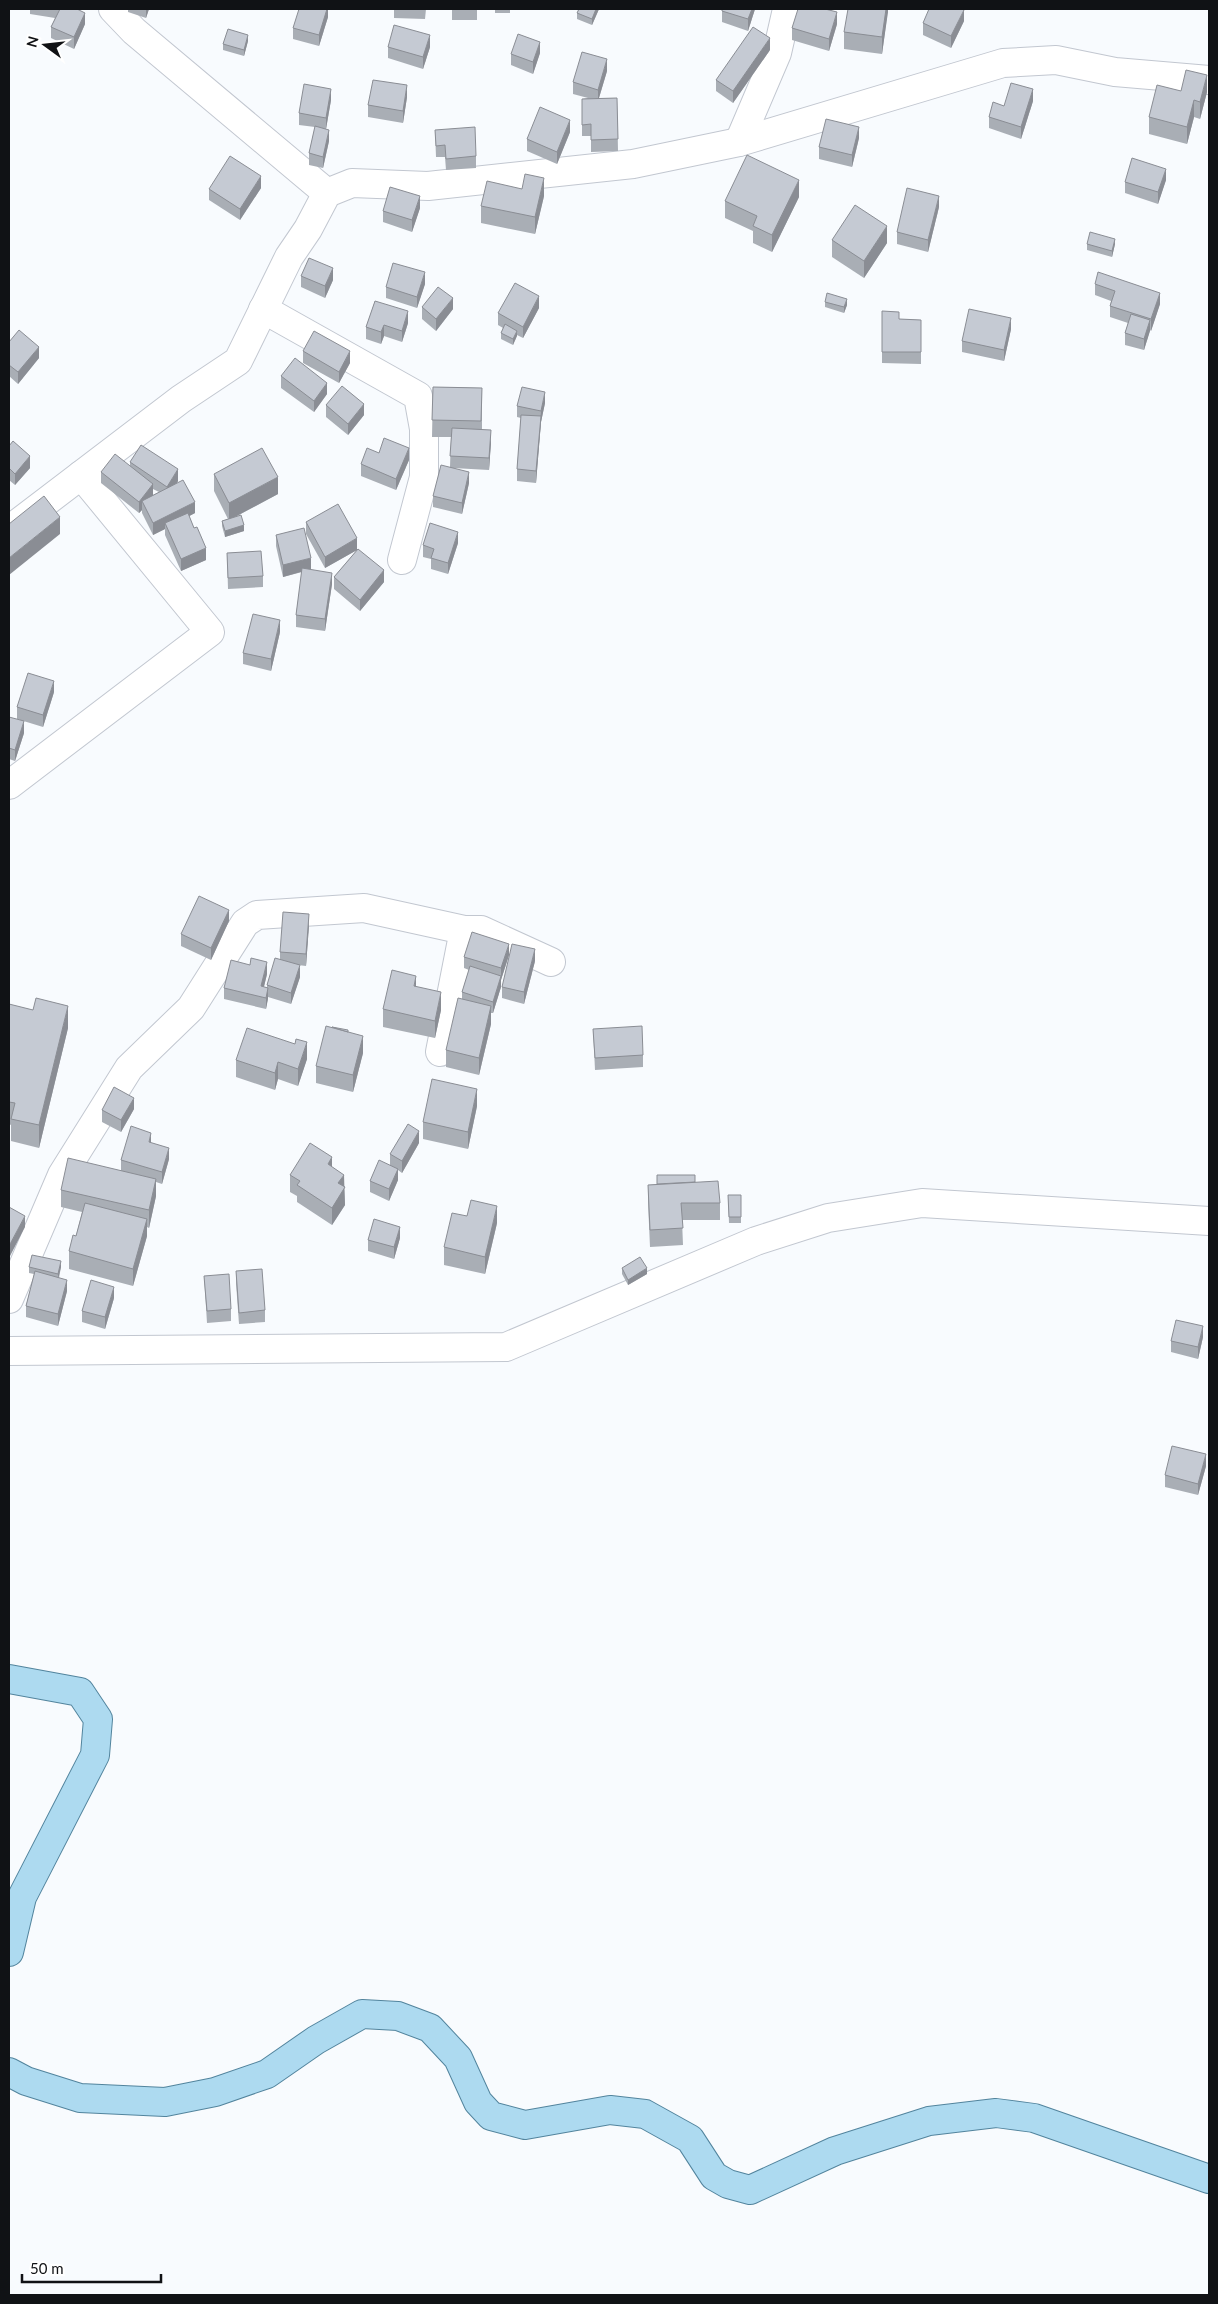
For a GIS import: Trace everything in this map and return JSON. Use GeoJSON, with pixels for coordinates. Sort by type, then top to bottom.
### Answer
{"type":"FeatureCollection","features":[{"type":"Feature","properties":{"kind":"main road"},"geometry":{"type":"LineString","coordinates":[[9,1680],[80,1692],[98,1719],[95,1755],[22,1897],[9,1952]]}},
{"type":"Feature","properties":{"kind":"main road"},"geometry":{"type":"LineString","coordinates":[[9,2072],[26,2081],[80,2098],[165,2102],[215,2092],[267,2074],[316,2040],[362,2014],[398,2016],[430,2028],[458,2058],[478,2102],[491,2116],[525,2125],[610,2110],[646,2114],[690,2140],[714,2176],[728,2184],[750,2190],[835,2151],[929,2121],[996,2113],[1034,2118],[1209,2179]]}},
{"type":"Feature","properties":{"kind":"street"},"geometry":{"type":"LineString","coordinates":[[114,9],[134,31],[327,193]]}},
{"type":"Feature","properties":{"kind":"street"},"geometry":{"type":"LineString","coordinates":[[739,142],[777,53],[787,9]]}},
{"type":"Feature","properties":{"kind":"street"},"geometry":{"type":"LineString","coordinates":[[9,530],[181,399],[238,361],[289,258],[308,229],[327,193],[352,184],[428,186],[633,164],[739,142],[1003,63],[1056,60],[1115,72],[1209,80]]}},
{"type":"Feature","properties":{"kind":"street"},"geometry":{"type":"LineString","coordinates":[[263,309],[418,396],[424,429],[424,477],[402,560]]}},
{"type":"Feature","properties":{"kind":"street"},"geometry":{"type":"LineString","coordinates":[[9,785],[210,632],[81,475]]}},
{"type":"Feature","properties":{"kind":"street"},"geometry":{"type":"LineString","coordinates":[[9,1299],[62,1175],[128,1068],[191,1008],[245,923],[257,915],[364,908],[464,930],[481,930],[552,962]]}},
{"type":"Feature","properties":{"kind":"street"},"geometry":{"type":"LineString","coordinates":[[440,1052],[464,930]]}},
{"type":"Feature","properties":{"kind":"street"},"geometry":{"type":"LineString","coordinates":[[9,1351],[506,1348],[756,1241],[828,1218],[922,1203],[1209,1221]]}},
{"type":"Feature","properties":{"kind":"building"},"geometry":{"type":"Polygon","coordinates":[[[60,9],[77,9],[85,13],[74,37],[51,27],[60,9]]]}},
{"type":"Feature","properties":{"kind":"building"},"geometry":{"type":"Polygon","coordinates":[[[299,9],[327,9],[319,35],[293,28],[299,9]]]}},
{"type":"Feature","properties":{"kind":"building"},"geometry":{"type":"Polygon","coordinates":[[[579,9],[596,9],[592,19],[577,13],[579,9]]]}},
{"type":"Feature","properties":{"kind":"building"},"geometry":{"type":"Polygon","coordinates":[[[722,9],[752,9],[748,19],[722,11],[722,9]]]}},
{"type":"Feature","properties":{"kind":"building"},"geometry":{"type":"Polygon","coordinates":[[[798,9],[825,9],[837,12],[829,39],[792,28],[798,9]]]}},
{"type":"Feature","properties":{"kind":"building"},"geometry":{"type":"Polygon","coordinates":[[[848,9],[886,9],[882,37],[844,32],[848,9]]]}},
{"type":"Feature","properties":{"kind":"building"},"geometry":{"type":"Polygon","coordinates":[[[929,9],[964,10],[951,36],[923,23],[929,9]]]}},
{"type":"Feature","properties":{"kind":"building"},"geometry":{"type":"Polygon","coordinates":[[[394,25],[430,35],[423,57],[388,47],[394,25]]]}},
{"type":"Feature","properties":{"kind":"building"},"geometry":{"type":"Polygon","coordinates":[[[753,27],[770,38],[733,91],[716,80],[753,27]]]}},
{"type":"Feature","properties":{"kind":"building"},"geometry":{"type":"Polygon","coordinates":[[[228,29],[248,35],[244,50],[223,44],[228,29]]]}},
{"type":"Feature","properties":{"kind":"building"},"geometry":{"type":"Polygon","coordinates":[[[518,34],[540,42],[533,62],[511,54],[518,34]]]}},
{"type":"Feature","properties":{"kind":"building"},"geometry":{"type":"Polygon","coordinates":[[[582,52],[607,59],[598,90],[573,82],[582,52]]]}},
{"type":"Feature","properties":{"kind":"building"},"geometry":{"type":"Polygon","coordinates":[[[1186,70],[1207,75],[1200,102],[1194,100],[1187,127],[1149,117],[1157,85],[1181,91],[1186,70]]]}},
{"type":"Feature","properties":{"kind":"building"},"geometry":{"type":"Polygon","coordinates":[[[373,80],[407,85],[403,111],[368,105],[373,80]]]}},
{"type":"Feature","properties":{"kind":"building"},"geometry":{"type":"Polygon","coordinates":[[[1011,83],[1033,89],[1021,127],[989,117],[993,102],[1004,106],[1011,83]]]}},
{"type":"Feature","properties":{"kind":"building"},"geometry":{"type":"Polygon","coordinates":[[[304,84],[331,89],[326,118],[299,113],[304,84]]]}},
{"type":"Feature","properties":{"kind":"building"},"geometry":{"type":"Polygon","coordinates":[[[617,98],[618,139],[591,140],[591,124],[582,125],[582,99],[617,98]]]}},
{"type":"Feature","properties":{"kind":"building"},"geometry":{"type":"Polygon","coordinates":[[[540,107],[570,120],[557,152],[527,139],[540,107]]]}},
{"type":"Feature","properties":{"kind":"building"},"geometry":{"type":"Polygon","coordinates":[[[826,119],[859,127],[852,155],[819,147],[826,119]]]}},
{"type":"Feature","properties":{"kind":"building"},"geometry":{"type":"Polygon","coordinates":[[[315,126],[329,130],[323,157],[309,153],[315,126]]]}},
{"type":"Feature","properties":{"kind":"building"},"geometry":{"type":"Polygon","coordinates":[[[475,127],[476,156],[446,159],[445,145],[436,146],[435,130],[475,127]]]}},
{"type":"Feature","properties":{"kind":"building"},"geometry":{"type":"Polygon","coordinates":[[[747,155],[799,180],[772,235],[753,226],[757,216],[725,201],[747,155]]]}},
{"type":"Feature","properties":{"kind":"building"},"geometry":{"type":"Polygon","coordinates":[[[230,156],[261,176],[240,209],[209,189],[230,156]]]}},
{"type":"Feature","properties":{"kind":"building"},"geometry":{"type":"Polygon","coordinates":[[[1132,158],[1166,169],[1158,192],[1125,182],[1132,158]]]}},
{"type":"Feature","properties":{"kind":"building"},"geometry":{"type":"Polygon","coordinates":[[[525,174],[544,178],[535,217],[481,206],[487,181],[522,189],[525,174]]]}},
{"type":"Feature","properties":{"kind":"building"},"geometry":{"type":"Polygon","coordinates":[[[390,187],[420,196],[412,220],[383,211],[390,187]]]}},
{"type":"Feature","properties":{"kind":"building"},"geometry":{"type":"Polygon","coordinates":[[[907,188],[939,196],[928,240],[897,232],[907,188]]]}},
{"type":"Feature","properties":{"kind":"building"},"geometry":{"type":"Polygon","coordinates":[[[855,205],[887,226],[864,261],[832,240],[855,205]]]}},
{"type":"Feature","properties":{"kind":"building"},"geometry":{"type":"Polygon","coordinates":[[[1090,232],[1115,239],[1112,251],[1087,244],[1090,232]]]}},
{"type":"Feature","properties":{"kind":"building"},"geometry":{"type":"Polygon","coordinates":[[[309,258],[333,268],[325,286],[301,276],[309,258]]]}},
{"type":"Feature","properties":{"kind":"building"},"geometry":{"type":"Polygon","coordinates":[[[393,263],[425,272],[417,297],[386,287],[393,263]]]}},
{"type":"Feature","properties":{"kind":"building"},"geometry":{"type":"Polygon","coordinates":[[[1098,272],[1160,293],[1151,319],[1110,306],[1115,291],[1095,284],[1098,272]]]}},
{"type":"Feature","properties":{"kind":"building"},"geometry":{"type":"Polygon","coordinates":[[[515,283],[539,296],[523,327],[498,313],[515,283]]]}},
{"type":"Feature","properties":{"kind":"building"},"geometry":{"type":"Polygon","coordinates":[[[438,287],[453,298],[436,319],[422,307],[438,287]]]}},
{"type":"Feature","properties":{"kind":"building"},"geometry":{"type":"Polygon","coordinates":[[[827,293],[847,299],[844,307],[825,302],[827,293]]]}},
{"type":"Feature","properties":{"kind":"building"},"geometry":{"type":"Polygon","coordinates":[[[375,301],[408,311],[402,331],[384,325],[381,332],[366,327],[375,301]]]}},
{"type":"Feature","properties":{"kind":"building"},"geometry":{"type":"Polygon","coordinates":[[[969,309],[1011,318],[1004,350],[962,341],[969,309]]]}},
{"type":"Feature","properties":{"kind":"building"},"geometry":{"type":"Polygon","coordinates":[[[882,311],[899,312],[899,319],[921,320],[921,352],[882,352],[882,311]]]}},
{"type":"Feature","properties":{"kind":"building"},"geometry":{"type":"Polygon","coordinates":[[[1131,314],[1150,320],[1144,339],[1125,333],[1131,314]]]}},
{"type":"Feature","properties":{"kind":"building"},"geometry":{"type":"Polygon","coordinates":[[[505,324],[517,331],[513,339],[501,333],[505,324]]]}},
{"type":"Feature","properties":{"kind":"building"},"geometry":{"type":"Polygon","coordinates":[[[19,330],[39,347],[18,372],[9,365],[9,342],[19,330]]]}},
{"type":"Feature","properties":{"kind":"building"},"geometry":{"type":"Polygon","coordinates":[[[314,331],[350,351],[339,372],[303,351],[314,331]]]}},
{"type":"Feature","properties":{"kind":"building"},"geometry":{"type":"Polygon","coordinates":[[[295,358],[327,383],[314,401],[281,376],[295,358]]]}},
{"type":"Feature","properties":{"kind":"building"},"geometry":{"type":"Polygon","coordinates":[[[342,386],[364,404],[348,424],[326,405],[342,386]]]}},
{"type":"Feature","properties":{"kind":"building"},"geometry":{"type":"Polygon","coordinates":[[[433,387],[482,388],[481,421],[432,420],[433,387]]]}},
{"type":"Feature","properties":{"kind":"building"},"geometry":{"type":"Polygon","coordinates":[[[522,387],[545,392],[541,411],[517,406],[522,387]]]}},
{"type":"Feature","properties":{"kind":"building"},"geometry":{"type":"Polygon","coordinates":[[[521,415],[541,416],[536,471],[517,469],[521,415]]]}},
{"type":"Feature","properties":{"kind":"building"},"geometry":{"type":"Polygon","coordinates":[[[452,428],[491,430],[489,458],[450,456],[452,428]]]}},
{"type":"Feature","properties":{"kind":"building"},"geometry":{"type":"Polygon","coordinates":[[[384,438],[409,448],[396,479],[361,464],[367,448],[379,453],[384,438]]]}},
{"type":"Feature","properties":{"kind":"building"},"geometry":{"type":"Polygon","coordinates":[[[13,441],[30,456],[15,474],[9,468],[9,446],[13,441]]]}},
{"type":"Feature","properties":{"kind":"building"},"geometry":{"type":"Polygon","coordinates":[[[141,445],[178,469],[167,487],[130,462],[141,445]]]}},
{"type":"Feature","properties":{"kind":"building"},"geometry":{"type":"Polygon","coordinates":[[[262,448],[278,477],[229,503],[214,474],[262,448]]]}},
{"type":"Feature","properties":{"kind":"building"},"geometry":{"type":"Polygon","coordinates":[[[115,454],[153,484],[139,502],[101,472],[115,454]]]}},
{"type":"Feature","properties":{"kind":"building"},"geometry":{"type":"Polygon","coordinates":[[[441,465],[469,472],[462,503],[433,496],[441,465]]]}},
{"type":"Feature","properties":{"kind":"building"},"geometry":{"type":"Polygon","coordinates":[[[183,480],[195,502],[153,523],[142,501],[183,480]]]}},
{"type":"Feature","properties":{"kind":"building"},"geometry":{"type":"Polygon","coordinates":[[[44,496],[60,517],[9,558],[9,524],[44,496]]]}},
{"type":"Feature","properties":{"kind":"building"},"geometry":{"type":"Polygon","coordinates":[[[338,504],[357,538],[325,557],[306,522],[338,504]]]}},
{"type":"Feature","properties":{"kind":"building"},"geometry":{"type":"Polygon","coordinates":[[[188,513],[194,528],[197,527],[206,548],[181,559],[165,523],[188,513]]]}},
{"type":"Feature","properties":{"kind":"building"},"geometry":{"type":"Polygon","coordinates":[[[241,515],[244,525],[225,531],[222,521],[241,515]]]}},
{"type":"Feature","properties":{"kind":"building"},"geometry":{"type":"Polygon","coordinates":[[[430,523],[458,532],[448,563],[431,558],[434,549],[423,545],[430,523]]]}},
{"type":"Feature","properties":{"kind":"building"},"geometry":{"type":"Polygon","coordinates":[[[304,528],[311,558],[283,565],[276,535],[304,528]]]}},
{"type":"Feature","properties":{"kind":"building"},"geometry":{"type":"Polygon","coordinates":[[[358,549],[384,570],[360,600],[334,577],[358,549]]]}},
{"type":"Feature","properties":{"kind":"building"},"geometry":{"type":"Polygon","coordinates":[[[261,551],[263,576],[228,578],[227,553],[261,551]]]}},
{"type":"Feature","properties":{"kind":"building"},"geometry":{"type":"Polygon","coordinates":[[[302,568],[332,573],[325,619],[296,615],[302,568]]]}},
{"type":"Feature","properties":{"kind":"building"},"geometry":{"type":"Polygon","coordinates":[[[253,614],[280,620],[271,659],[243,653],[253,614]]]}},
{"type":"Feature","properties":{"kind":"building"},"geometry":{"type":"Polygon","coordinates":[[[28,673],[54,681],[43,715],[17,707],[28,673]]]}},
{"type":"Feature","properties":{"kind":"building"},"geometry":{"type":"Polygon","coordinates":[[[9,717],[24,721],[15,750],[9,748],[9,717]]]}},
{"type":"Feature","properties":{"kind":"building"},"geometry":{"type":"Polygon","coordinates":[[[199,896],[229,910],[211,948],[181,934],[199,896]]]}},
{"type":"Feature","properties":{"kind":"building"},"geometry":{"type":"Polygon","coordinates":[[[283,912],[309,914],[306,954],[280,952],[283,912]]]}},
{"type":"Feature","properties":{"kind":"building"},"geometry":{"type":"Polygon","coordinates":[[[472,932],[509,944],[501,968],[464,957],[472,932]]]}},
{"type":"Feature","properties":{"kind":"building"},"geometry":{"type":"Polygon","coordinates":[[[512,944],[535,949],[524,992],[502,987],[512,944]]]}},
{"type":"Feature","properties":{"kind":"building"},"geometry":{"type":"Polygon","coordinates":[[[251,958],[267,962],[261,986],[268,988],[266,998],[224,988],[231,960],[250,965],[251,958]]]}},
{"type":"Feature","properties":{"kind":"building"},"geometry":{"type":"Polygon","coordinates":[[[275,958],[300,965],[291,993],[267,985],[275,958]]]}},
{"type":"Feature","properties":{"kind":"building"},"geometry":{"type":"Polygon","coordinates":[[[470,966],[501,976],[493,1002],[462,992],[470,966]]]}},
{"type":"Feature","properties":{"kind":"building"},"geometry":{"type":"Polygon","coordinates":[[[392,970],[416,976],[414,986],[441,992],[435,1021],[383,1009],[392,970]]]}},
{"type":"Feature","properties":{"kind":"building"},"geometry":{"type":"Polygon","coordinates":[[[36,998],[68,1006],[39,1125],[11,1119],[15,1103],[9,1102],[9,1004],[33,1010],[36,998]]]}},
{"type":"Feature","properties":{"kind":"building"},"geometry":{"type":"Polygon","coordinates":[[[458,998],[491,1006],[479,1058],[446,1050],[458,998]]]}},
{"type":"Feature","properties":{"kind":"building"},"geometry":{"type":"Polygon","coordinates":[[[326,1026],[363,1036],[353,1075],[316,1066],[326,1026]]]}},
{"type":"Feature","properties":{"kind":"building"},"geometry":{"type":"Polygon","coordinates":[[[642,1026],[643,1055],[595,1058],[593,1029],[642,1026]]]}},
{"type":"Feature","properties":{"kind":"building"},"geometry":{"type":"Polygon","coordinates":[[[332,1027],[348,1030],[348,1032],[332,1027]]]}},
{"type":"Feature","properties":{"kind":"building"},"geometry":{"type":"Polygon","coordinates":[[[247,1028],[295,1044],[296,1039],[307,1042],[298,1069],[278,1062],[275,1073],[236,1060],[247,1028]]]}},
{"type":"Feature","properties":{"kind":"building"},"geometry":{"type":"Polygon","coordinates":[[[432,1079],[477,1089],[468,1132],[423,1122],[432,1079]]]}},
{"type":"Feature","properties":{"kind":"building"},"geometry":{"type":"Polygon","coordinates":[[[114,1087],[134,1098],[121,1120],[102,1110],[114,1087]]]}},
{"type":"Feature","properties":{"kind":"building"},"geometry":{"type":"Polygon","coordinates":[[[408,1124],[419,1131],[402,1161],[390,1154],[408,1124]]]}},
{"type":"Feature","properties":{"kind":"building"},"geometry":{"type":"Polygon","coordinates":[[[131,1126],[151,1133],[149,1142],[169,1148],[162,1172],[121,1160],[131,1126]]]}},
{"type":"Feature","properties":{"kind":"building"},"geometry":{"type":"Polygon","coordinates":[[[310,1143],[332,1157],[328,1164],[344,1175],[338,1183],[345,1187],[332,1208],[297,1185],[300,1181],[290,1175],[310,1143]]]}},
{"type":"Feature","properties":{"kind":"building"},"geometry":{"type":"Polygon","coordinates":[[[68,1158],[156,1179],[149,1210],[61,1190],[68,1158]]]}},
{"type":"Feature","properties":{"kind":"building"},"geometry":{"type":"Polygon","coordinates":[[[379,1160],[398,1169],[389,1189],[370,1181],[379,1160]]]}},
{"type":"Feature","properties":{"kind":"building"},"geometry":{"type":"Polygon","coordinates":[[[657,1175],[695,1175],[695,1182],[657,1184],[657,1175]]]}},
{"type":"Feature","properties":{"kind":"building"},"geometry":{"type":"Polygon","coordinates":[[[718,1181],[720,1203],[681,1203],[683,1228],[650,1230],[648,1185],[718,1181]]]}},
{"type":"Feature","properties":{"kind":"building"},"geometry":{"type":"Polygon","coordinates":[[[728,1195],[741,1195],[741,1217],[729,1217],[728,1195]]]}},
{"type":"Feature","properties":{"kind":"building"},"geometry":{"type":"Polygon","coordinates":[[[471,1200],[497,1206],[485,1257],[444,1247],[452,1213],[467,1216],[471,1200]]]}},
{"type":"Feature","properties":{"kind":"building"},"geometry":{"type":"Polygon","coordinates":[[[85,1203],[147,1219],[133,1269],[69,1251],[73,1235],[76,1236],[85,1203]]]}},
{"type":"Feature","properties":{"kind":"building"},"geometry":{"type":"Polygon","coordinates":[[[9,1207],[25,1216],[9,1246],[9,1207]]]}},
{"type":"Feature","properties":{"kind":"building"},"geometry":{"type":"Polygon","coordinates":[[[374,1219],[400,1227],[394,1247],[368,1240],[374,1219]]]}},
{"type":"Feature","properties":{"kind":"building"},"geometry":{"type":"Polygon","coordinates":[[[32,1255],[61,1261],[58,1274],[29,1267],[32,1255]]]}},
{"type":"Feature","properties":{"kind":"building"},"geometry":{"type":"Polygon","coordinates":[[[640,1257],[647,1268],[628,1280],[622,1268],[640,1257]]]}},
{"type":"Feature","properties":{"kind":"building"},"geometry":{"type":"Polygon","coordinates":[[[262,1269],[265,1310],[239,1313],[236,1271],[262,1269]]]}},
{"type":"Feature","properties":{"kind":"building"},"geometry":{"type":"Polygon","coordinates":[[[35,1271],[67,1280],[58,1314],[26,1306],[35,1271]]]}},
{"type":"Feature","properties":{"kind":"building"},"geometry":{"type":"Polygon","coordinates":[[[229,1274],[231,1309],[207,1311],[204,1276],[229,1274]]]}},
{"type":"Feature","properties":{"kind":"building"},"geometry":{"type":"Polygon","coordinates":[[[91,1280],[114,1287],[105,1317],[82,1311],[91,1280]]]}},
{"type":"Feature","properties":{"kind":"building"},"geometry":{"type":"Polygon","coordinates":[[[1176,1320],[1203,1326],[1198,1347],[1171,1341],[1176,1320]]]}},
{"type":"Feature","properties":{"kind":"building"},"geometry":{"type":"Polygon","coordinates":[[[1172,1446],[1206,1454],[1198,1484],[1165,1475],[1172,1446]]]}}]}
